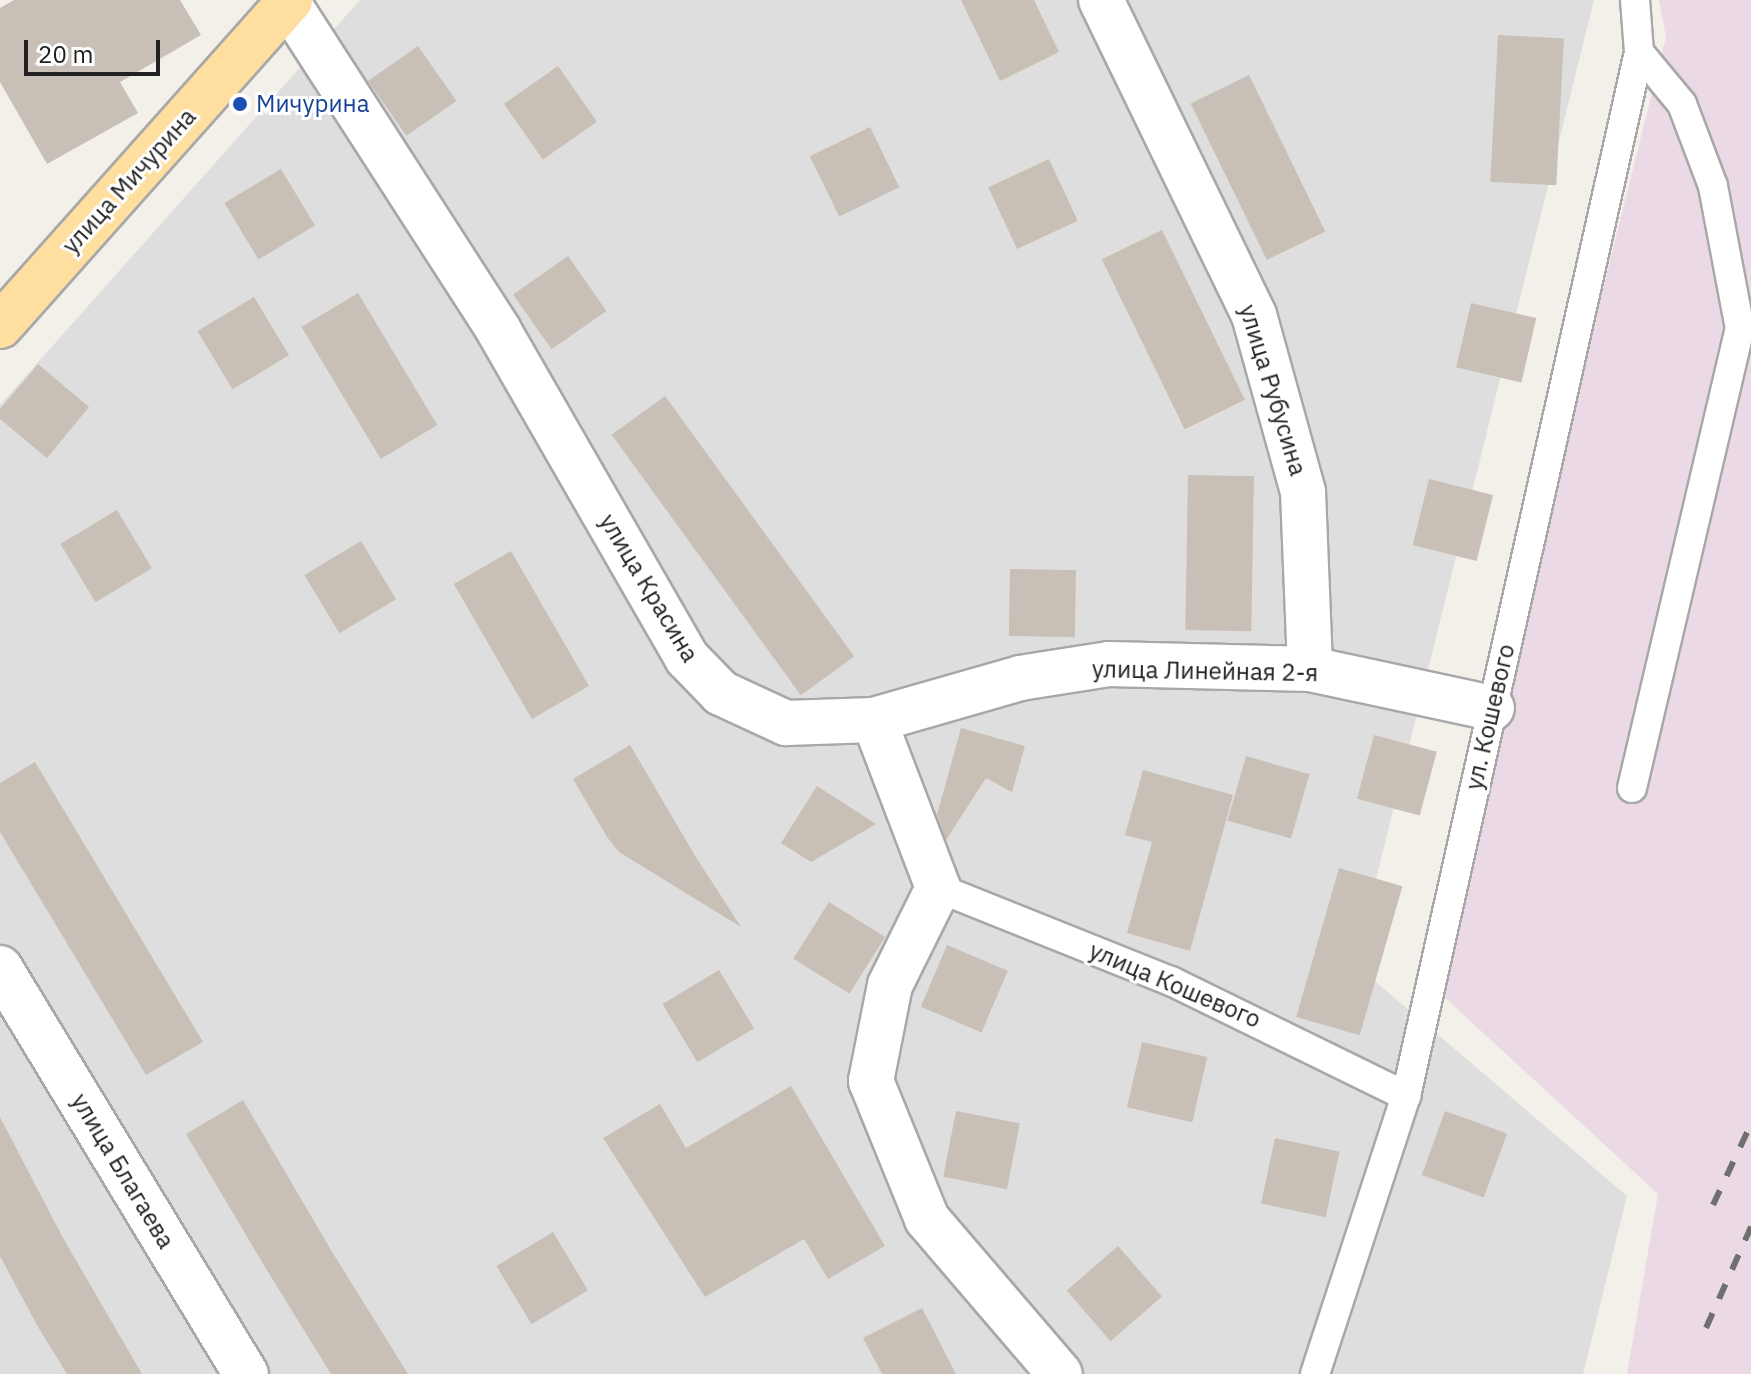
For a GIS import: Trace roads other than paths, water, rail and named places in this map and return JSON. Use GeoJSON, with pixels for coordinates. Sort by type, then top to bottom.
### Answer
{"type":"FeatureCollection","features":[{"type":"Feature","properties":{"kind":"main road","name":"улица Мичурина"},"geometry":{"type":"LineString","coordinates":[[0,326],[288,1]]}},
{"type":"Feature","properties":{"kind":"street","name":"улица Рубусина"},"geometry":{"type":"LineString","coordinates":[[1101,0],[1254,315],[1303,492],[1310,669]]}},
{"type":"Feature","properties":{"kind":"street","name":"улица Красина"},"geometry":{"type":"LineString","coordinates":[[288,1],[499,331],[687,658],[721,693],[786,723],[874,720]]}},
{"type":"Feature","properties":{"kind":"street","name":"улица Линейная 2-я"},"geometry":{"type":"LineString","coordinates":[[874,720],[1020,678],[1109,664],[1310,669],[1492,708]]}},
{"type":"Feature","properties":{"kind":"street"},"geometry":{"type":"LineString","coordinates":[[874,720],[938,888],[890,985],[871,1081],[927,1219],[1060,1374]]}},
{"type":"Feature","properties":{"kind":"street","name":"улица Благаева"},"geometry":{"type":"LineString","coordinates":[[0,968],[246,1374]]}},
{"type":"Feature","properties":{"kind":"lane","name":"ул. Кошевого"},"geometry":{"type":"LineString","coordinates":[[1315,1374],[1406,1096],[1639,52],[1635,0]]}},
{"type":"Feature","properties":{"kind":"lane"},"geometry":{"type":"LineString","coordinates":[[1632,788],[1740,329],[1713,186],[1682,104],[1639,52]]}},
{"type":"Feature","properties":{"kind":"lane","name":"улица Кошевого"},"geometry":{"type":"LineString","coordinates":[[938,888],[1171,981],[1406,1096]]}},
{"type":"Feature","properties":{"kind":"railway"},"geometry":{"type":"LineString","coordinates":[[1713,1205],[1751,1124]]}},
{"type":"Feature","properties":{"kind":"railway"},"geometry":{"type":"LineString","coordinates":[[1706,1328],[1751,1227]]}},
{"type":"Feature","properties":{"kind":"place","name":"Мичурина"},"geometry":{"type":"Point","coordinates":[240,104]}}]}
